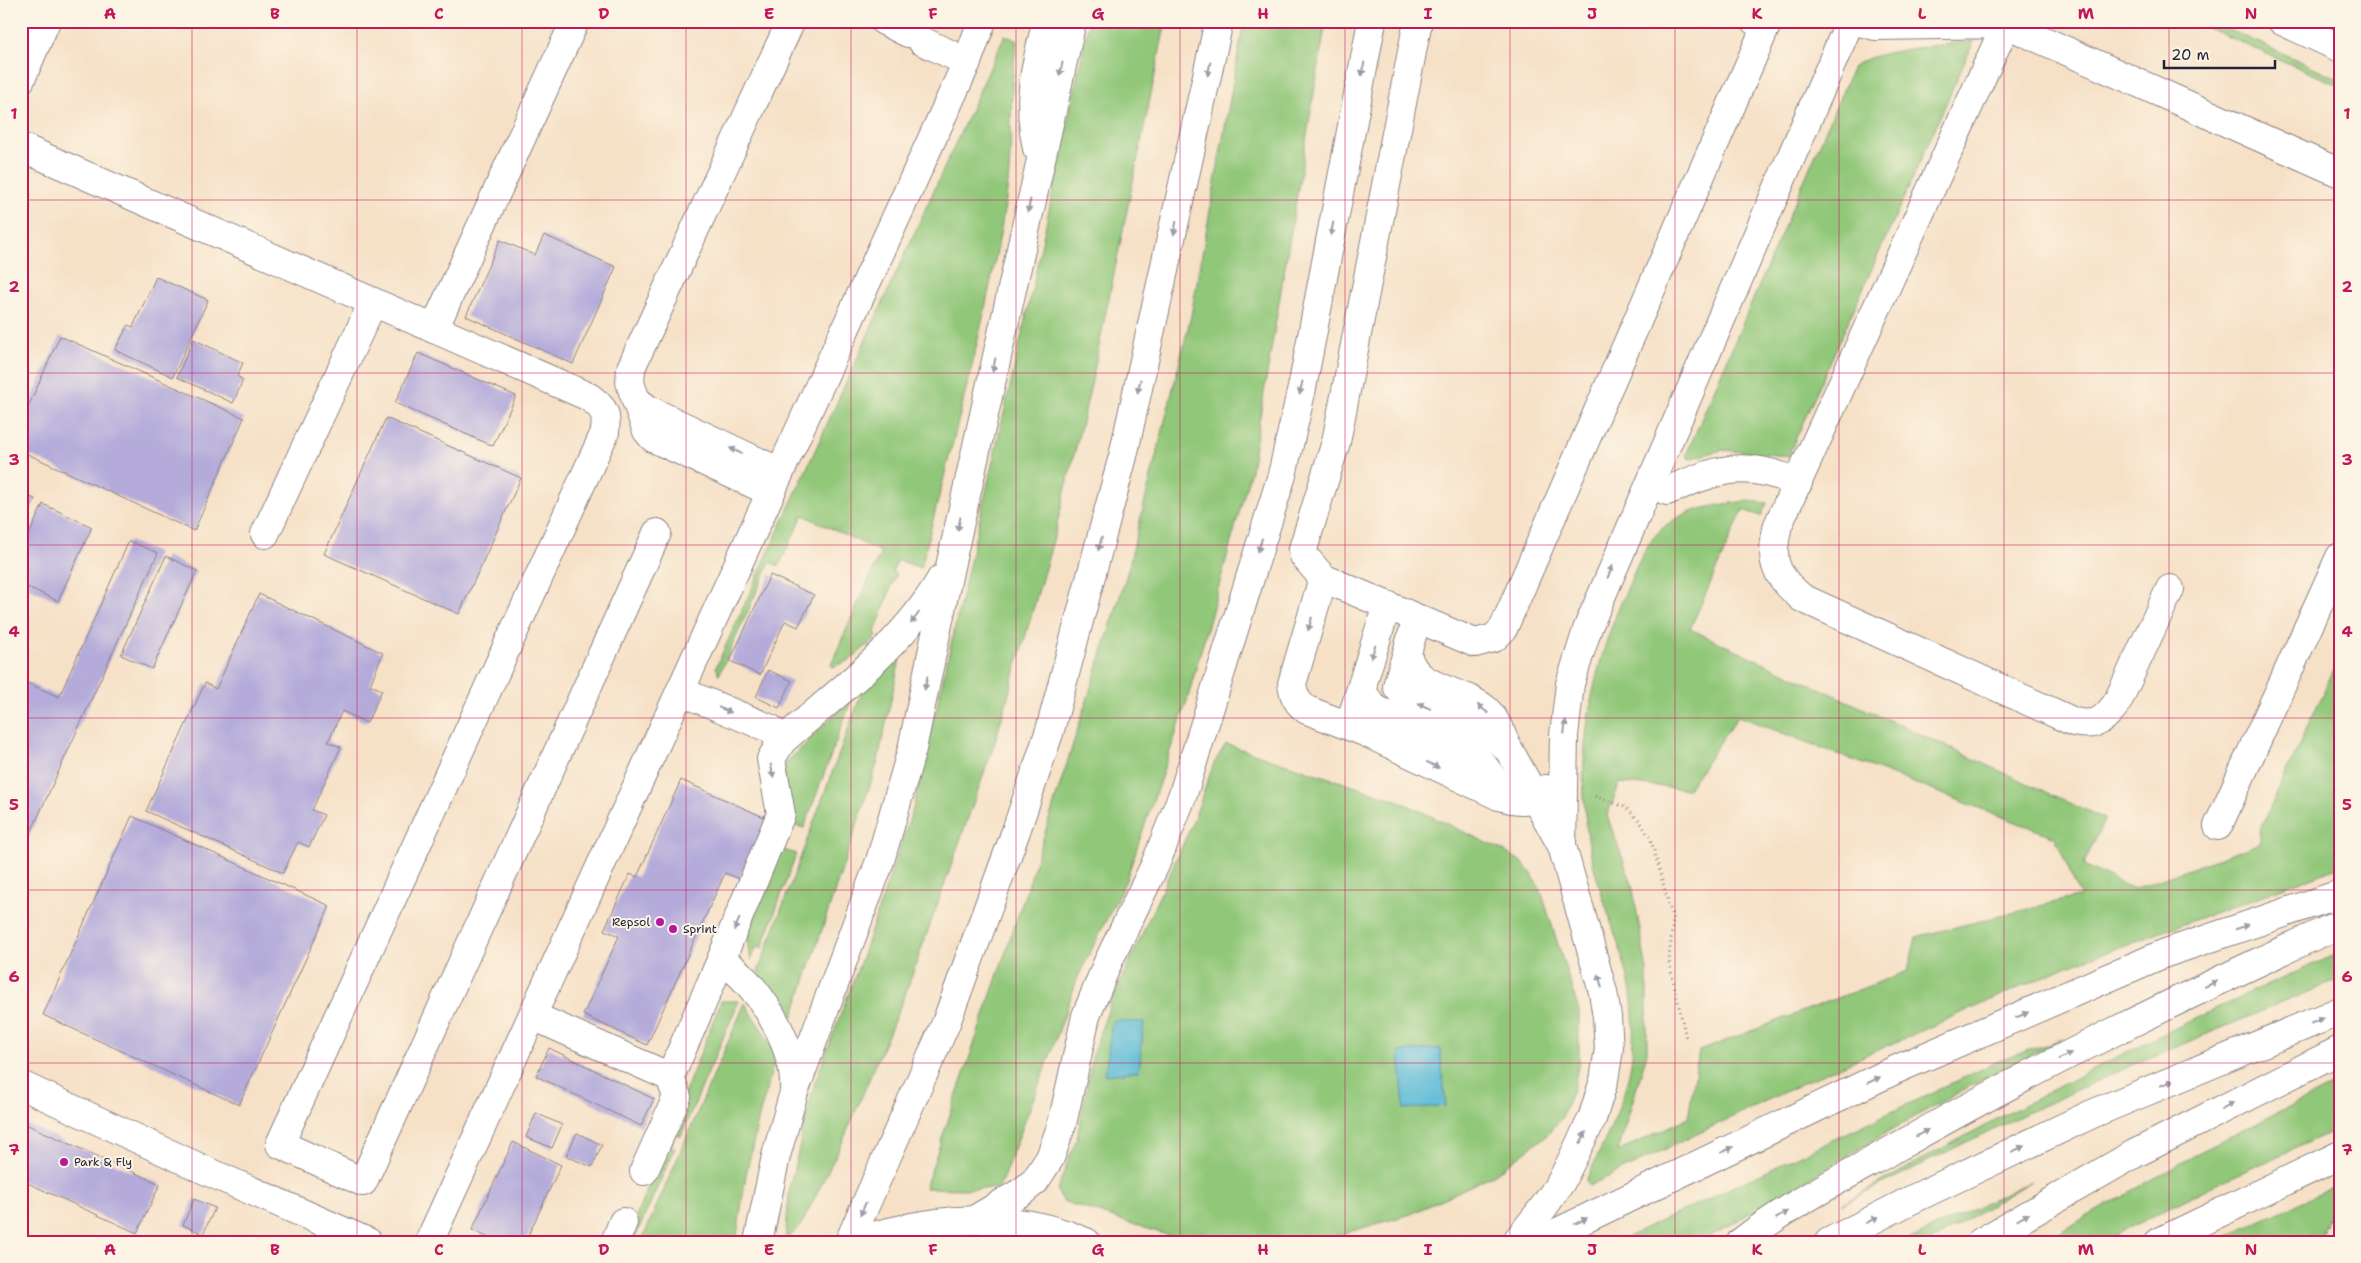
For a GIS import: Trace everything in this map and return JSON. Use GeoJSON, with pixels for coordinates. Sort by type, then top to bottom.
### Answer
{"type":"FeatureCollection","features":[{"type":"Feature","properties":{"kind":"main road"},"geometry":{"type":"LineString","coordinates":[[21,79],[46,21]]}},
{"type":"Feature","properties":{"kind":"main road"},"geometry":{"type":"LineString","coordinates":[[434,329],[575,21]]}},
{"type":"Feature","properties":{"kind":"main road"},"geometry":{"type":"LineString","coordinates":[[776,482],[649,410],[636,400],[630,383],[631,368],[790,21]]}},
{"type":"Feature","properties":{"kind":"main road"},"geometry":{"type":"LineString","coordinates":[[884,21],[967,62]]}},
{"type":"Feature","properties":{"kind":"main road"},"geometry":{"type":"LineString","coordinates":[[429,1242],[967,62],[982,21]]}},
{"type":"Feature","properties":{"kind":"main road"},"geometry":{"type":"LineString","coordinates":[[1040,159],[1033,131],[1031,103],[1033,76],[1047,21]]}},
{"type":"Feature","properties":{"kind":"main road"},"geometry":{"type":"LineString","coordinates":[[758,1242],[776,1156],[794,1092],[880,861],[912,749],[951,562],[1072,21]]}},
{"type":"Feature","properties":{"kind":"main road"},"geometry":{"type":"LineString","coordinates":[[849,1242],[946,1023],[1016,831],[1050,730],[1124,456],[1220,21]]}},
{"type":"Feature","properties":{"kind":"main road"},"geometry":{"type":"LineString","coordinates":[[974,1220],[1023,1191],[1035,1181],[1050,1158],[1062,1124],[1086,1016],[1108,962],[1155,866],[1183,794],[1282,475],[1302,388],[1372,21]]}},
{"type":"Feature","properties":{"kind":"main road"},"geometry":{"type":"LineString","coordinates":[[1418,21],[1336,442],[1304,542],[1304,556],[1323,578],[1475,643],[1494,638],[1503,629],[1766,26],[1755,21]]}},
{"type":"Feature","properties":{"kind":"main road"},"geometry":{"type":"LineString","coordinates":[[1516,1242],[1544,1208],[1577,1152],[1592,1119],[1604,1080],[1609,1049],[1607,1017],[1602,992],[1562,846],[1564,735],[1570,684],[1588,627],[1618,552],[1651,485],[1850,21]]}},
{"type":"Feature","properties":{"kind":"main road"},"geometry":{"type":"LineString","coordinates":[[1855,21],[1874,26],[2006,24],[2340,172]]}},
{"type":"Feature","properties":{"kind":"main road"},"geometry":{"type":"LineString","coordinates":[[2282,21],[2340,48]]}},
{"type":"Feature","properties":{"kind":"main road"},"geometry":{"type":"LineString","coordinates":[[2006,24],[1778,525],[1772,547],[1775,565],[1787,585],[1802,598],[2074,722],[2089,725],[2106,718],[2118,703],[2170,589]]}},
{"type":"Feature","properties":{"kind":"main road"},"geometry":{"type":"LineString","coordinates":[[21,147],[590,397],[602,407],[606,419],[605,432],[280,1144],[362,1182],[657,534]]}},
{"type":"Feature","properties":{"kind":"main road"},"geometry":{"type":"LineString","coordinates":[[265,534],[373,302]]}},
{"type":"Feature","properties":{"kind":"main road"},"geometry":{"type":"LineString","coordinates":[[1651,485],[1667,491],[1721,470],[1755,469],[1779,475],[1798,484]]}},
{"type":"Feature","properties":{"kind":"main road"},"geometry":{"type":"LineString","coordinates":[[2218,826],[2340,557]]}},
{"type":"Feature","properties":{"kind":"main road"},"geometry":{"type":"LineString","coordinates":[[644,1171],[677,1097],[670,1076],[721,960],[781,814],[771,759],[782,741],[886,649],[911,624],[930,598],[951,562]]}},
{"type":"Feature","properties":{"kind":"main road"},"geometry":{"type":"LineString","coordinates":[[1323,578],[1292,684],[1294,695],[1299,704],[1307,710],[1367,733],[1500,796],[1526,799],[1544,792],[1554,780],[1563,759]]}},
{"type":"Feature","properties":{"kind":"main road"},"geometry":{"type":"LineString","coordinates":[[1367,733],[1354,718],[1354,710],[1387,606]]}},
{"type":"Feature","properties":{"kind":"main road"},"geometry":{"type":"LineString","coordinates":[[1417,619],[1406,653],[1408,665],[1422,679],[1486,710],[1492,717],[1509,750],[1526,799],[1562,846]]}},
{"type":"Feature","properties":{"kind":"main road"},"geometry":{"type":"LineString","coordinates":[[1363,684],[1364,695],[1374,709],[1472,756],[1490,772],[1501,790],[1526,799]]}},
{"type":"Feature","properties":{"kind":"main road"},"geometry":{"type":"LineString","coordinates":[[680,692],[771,729],[782,741]]}},
{"type":"Feature","properties":{"kind":"main road"},"geometry":{"type":"LineString","coordinates":[[1537,1242],[1916,1061],[2163,954],[2340,894]]}},
{"type":"Feature","properties":{"kind":"main road"},"geometry":{"type":"LineString","coordinates":[[1741,1242],[1840,1179],[1970,1105],[2102,1037],[2340,924]]}},
{"type":"Feature","properties":{"kind":"main road"},"geometry":{"type":"LineString","coordinates":[[721,960],[736,970],[747,981],[776,1023],[792,1058],[795,1072],[794,1092]]}},
{"type":"Feature","properties":{"kind":"main road"},"geometry":{"type":"LineString","coordinates":[[1829,1242],[1913,1198],[2092,1114],[2340,1011]]}},
{"type":"Feature","properties":{"kind":"main road"},"geometry":{"type":"LineString","coordinates":[[533,1016],[670,1076]]}},
{"type":"Feature","properties":{"kind":"main road"},"geometry":{"type":"LineString","coordinates":[[1981,1242],[2134,1154],[2340,1050]]}},
{"type":"Feature","properties":{"kind":"main road"},"geometry":{"type":"LineString","coordinates":[[21,1085],[209,1172],[368,1242]]}},
{"type":"Feature","properties":{"kind":"main road"},"geometry":{"type":"LineString","coordinates":[[2160,1242],[2340,1155]]}},
{"type":"Feature","properties":{"kind":"main road"},"geometry":{"type":"LineString","coordinates":[[856,1242],[939,1221],[974,1220],[1021,1223],[1046,1228],[1086,1242]]}},
{"type":"Feature","properties":{"kind":"path"},"geometry":{"type":"LineString","coordinates":[[1563,793],[1584,793],[1604,798],[1625,808],[1639,820],[1651,840],[1673,919],[1669,961],[1686,1038]]}},
{"type":"Feature","properties":{"kind":"path"},"geometry":{"type":"LineString","coordinates":[[2323,1242],[2340,1205]]}},
{"type":"Feature","properties":{"kind":"green space"},"geometry":{"type":"Polygon","coordinates":[[[1089,21],[1166,21],[1091,385],[1054,537],[994,745],[905,995],[842,1143],[800,1227],[785,1241],[790,1185],[814,1085],[860,963],[914,806],[1031,295],[1089,21]]]}},
{"type":"Feature","properties":{"kind":"green space"},"geometry":{"type":"Polygon","coordinates":[[[1244,21],[1326,21],[1251,470],[1187,701],[1126,880],[1078,977],[999,1188],[925,1188],[1028,886],[1126,577],[1191,316],[1244,21]]]}},
{"type":"Feature","properties":{"kind":"green space"},"geometry":{"type":"Polygon","coordinates":[[[2192,21],[2210,21],[2340,79],[2340,86],[2192,21]]]}},
{"type":"Feature","properties":{"kind":"green space"},"geometry":{"type":"Polygon","coordinates":[[[2309,21],[2340,21],[2340,34],[2309,21]]]}},
{"type":"Feature","properties":{"kind":"green space"},"geometry":{"type":"Polygon","coordinates":[[[1005,35],[1017,41],[1014,61],[1010,160],[1006,199],[978,339],[921,568],[898,560],[892,572],[896,574],[875,632],[877,637],[850,660],[833,667],[831,664],[881,552],[803,515],[779,566],[770,562],[719,675],[716,667],[1005,35]]]}},
{"type":"Feature","properties":{"kind":"green space"},"geometry":{"type":"Polygon","coordinates":[[[1974,41],[1788,456],[1722,450],[1689,459],[1686,455],[1853,67],[1876,56],[1893,52],[1974,41]]]}},
{"type":"Feature","properties":{"kind":"green space"},"geometry":{"type":"Polygon","coordinates":[[[1748,501],[1767,503],[1761,516],[1743,510],[1690,629],[2105,819],[2083,865],[2134,889],[2261,843],[2259,832],[2340,656],[2340,867],[2068,966],[1803,1083],[1589,1186],[1586,1180],[1610,1130],[1623,1095],[1632,1059],[1633,1041],[1633,1007],[1630,987],[1621,951],[1593,863],[1585,812],[1585,746],[1595,681],[1615,617],[1640,560],[1655,536],[1664,527],[1686,514],[1710,507],[1748,501]],[[1738,716],[1688,789],[1620,783],[1607,816],[1632,884],[1647,971],[1647,1053],[1618,1151],[1688,1118],[1699,1051],[1908,971],[1916,937],[2080,896],[2055,837],[1738,716]]]}},
{"type":"Feature","properties":{"kind":"green space"},"geometry":{"type":"Polygon","coordinates":[[[895,656],[900,659],[877,764],[793,1017],[767,987],[758,972],[865,684],[895,656]]]}},
{"type":"Feature","properties":{"kind":"green space"},"geometry":{"type":"Polygon","coordinates":[[[851,701],[804,828],[788,824],[784,768],[787,762],[847,702],[851,701]]]}},
{"type":"Feature","properties":{"kind":"green space"},"geometry":{"type":"Polygon","coordinates":[[[1226,744],[1399,801],[1502,850],[1522,862],[1532,874],[1542,894],[1579,1011],[1579,1061],[1574,1087],[1561,1119],[1546,1136],[1495,1174],[1411,1214],[1312,1242],[1188,1242],[1062,1201],[1057,1190],[1077,1138],[1094,1049],[1111,1002],[1193,822],[1214,763],[1226,744]]]}},
{"type":"Feature","properties":{"kind":"green space"},"geometry":{"type":"Polygon","coordinates":[[[780,849],[796,854],[762,948],[757,947],[751,960],[748,946],[749,930],[780,849]]]}},
{"type":"Feature","properties":{"kind":"green space"},"geometry":{"type":"Polygon","coordinates":[[[2340,953],[2340,979],[2132,1065],[2005,1123],[1842,1204],[2088,1072],[2213,1010],[2340,953]]]}},
{"type":"Feature","properties":{"kind":"green space"},"geometry":{"type":"Polygon","coordinates":[[[721,1001],[739,1001],[681,1136],[675,1134],[671,1146],[675,1148],[633,1242],[626,1242],[721,1001]]]}},
{"type":"Feature","properties":{"kind":"green space"},"geometry":{"type":"Polygon","coordinates":[[[745,1003],[771,1045],[775,1059],[746,1175],[736,1242],[641,1242],[745,1003]]]}},
{"type":"Feature","properties":{"kind":"green space"},"geometry":{"type":"Polygon","coordinates":[[[2063,1039],[1985,1078],[1900,1125],[1701,1242],[1617,1242],[2003,1059],[2063,1039]]]}},
{"type":"Feature","properties":{"kind":"green space"},"geometry":{"type":"Polygon","coordinates":[[[2340,1081],[2340,1128],[2214,1185],[2101,1242],[2042,1242],[2206,1149],[2340,1081]]]}},
{"type":"Feature","properties":{"kind":"green space"},"geometry":{"type":"Polygon","coordinates":[[[2031,1181],[1929,1242],[1904,1242],[2031,1181]]]}},
{"type":"Feature","properties":{"kind":"green space"},"geometry":{"type":"Polygon","coordinates":[[[2340,1184],[2340,1193],[2318,1242],[2215,1242],[2340,1184]]]}},
{"type":"Feature","properties":{"kind":"water"},"geometry":{"type":"Polygon","coordinates":[[[1112,1021],[1144,1022],[1139,1071],[1105,1075],[1112,1021]]]}},
{"type":"Feature","properties":{"kind":"water"},"geometry":{"type":"Polygon","coordinates":[[[1440,1048],[1446,1106],[1404,1109],[1399,1052],[1440,1048]]]}},
{"type":"Feature","properties":{"kind":"building"},"geometry":{"type":"Polygon","coordinates":[[[544,235],[616,267],[573,364],[466,316],[500,240],[535,255],[544,235]]]}},
{"type":"Feature","properties":{"kind":"building"},"geometry":{"type":"Polygon","coordinates":[[[156,277],[208,300],[173,377],[115,350],[128,325],[133,327],[156,277]]]}},
{"type":"Feature","properties":{"kind":"building"},"geometry":{"type":"Polygon","coordinates":[[[60,336],[244,418],[194,531],[21,451],[21,423],[60,336]]]}},
{"type":"Feature","properties":{"kind":"building"},"geometry":{"type":"Polygon","coordinates":[[[193,339],[243,363],[237,376],[243,380],[233,403],[177,377],[193,339]]]}},
{"type":"Feature","properties":{"kind":"building"},"geometry":{"type":"Polygon","coordinates":[[[418,353],[516,396],[493,446],[395,403],[418,353]]]}},
{"type":"Feature","properties":{"kind":"building"},"geometry":{"type":"Polygon","coordinates":[[[386,418],[521,478],[459,614],[324,554],[386,418]]]}},
{"type":"Feature","properties":{"kind":"building"},"geometry":{"type":"Polygon","coordinates":[[[21,493],[35,499],[21,530],[21,493]]]}},
{"type":"Feature","properties":{"kind":"building"},"geometry":{"type":"Polygon","coordinates":[[[43,504],[92,527],[58,601],[21,584],[21,552],[43,504]]]}},
{"type":"Feature","properties":{"kind":"building"},"geometry":{"type":"Polygon","coordinates":[[[129,541],[158,553],[21,854],[21,680],[59,697],[129,541]]]}},
{"type":"Feature","properties":{"kind":"building"},"geometry":{"type":"Polygon","coordinates":[[[166,556],[197,571],[152,669],[121,655],[166,556]]]}},
{"type":"Feature","properties":{"kind":"building"},"geometry":{"type":"Polygon","coordinates":[[[770,575],[814,595],[798,627],[785,621],[760,675],[730,661],[770,575]]]}},
{"type":"Feature","properties":{"kind":"building"},"geometry":{"type":"Polygon","coordinates":[[[259,594],[383,653],[370,685],[382,690],[367,723],[342,711],[328,742],[341,747],[312,810],[324,815],[309,847],[298,842],[283,873],[146,811],[205,683],[216,689],[259,594]]]}},
{"type":"Feature","properties":{"kind":"building"},"geometry":{"type":"Polygon","coordinates":[[[768,670],[792,681],[779,708],[756,697],[768,670]]]}},
{"type":"Feature","properties":{"kind":"building"},"geometry":{"type":"Polygon","coordinates":[[[681,780],[768,819],[740,879],[725,873],[647,1045],[583,1015],[619,936],[604,930],[630,874],[637,877],[681,780]]]}},
{"type":"Feature","properties":{"kind":"building"},"geometry":{"type":"Polygon","coordinates":[[[132,816],[330,906],[239,1105],[43,1015],[132,816]]]}},
{"type":"Feature","properties":{"kind":"building"},"geometry":{"type":"Polygon","coordinates":[[[549,1048],[654,1099],[641,1126],[536,1076],[549,1048]]]}},
{"type":"Feature","properties":{"kind":"building"},"geometry":{"type":"Polygon","coordinates":[[[536,1113],[562,1125],[552,1148],[526,1137],[536,1113]]]}},
{"type":"Feature","properties":{"kind":"building"},"geometry":{"type":"Polygon","coordinates":[[[21,1122],[160,1184],[137,1233],[21,1180],[21,1122]]]}},
{"type":"Feature","properties":{"kind":"building"},"geometry":{"type":"Polygon","coordinates":[[[577,1133],[602,1145],[592,1167],[566,1156],[577,1133]]]}},
{"type":"Feature","properties":{"kind":"building"},"geometry":{"type":"Polygon","coordinates":[[[513,1142],[561,1165],[525,1242],[497,1242],[472,1230],[513,1142]]]}},
{"type":"Feature","properties":{"kind":"building"},"geometry":{"type":"Polygon","coordinates":[[[194,1199],[215,1208],[203,1234],[183,1225],[194,1199]]]}},
{"type":"Feature","properties":{"kind":"place","name":"Repsol"},"geometry":{"type":"Point","coordinates":[660,922]}},
{"type":"Feature","properties":{"kind":"place","name":"Sprint"},"geometry":{"type":"Point","coordinates":[673,929]}},
{"type":"Feature","properties":{"kind":"place","name":"Park & Fly"},"geometry":{"type":"Point","coordinates":[64,1162]}}]}
